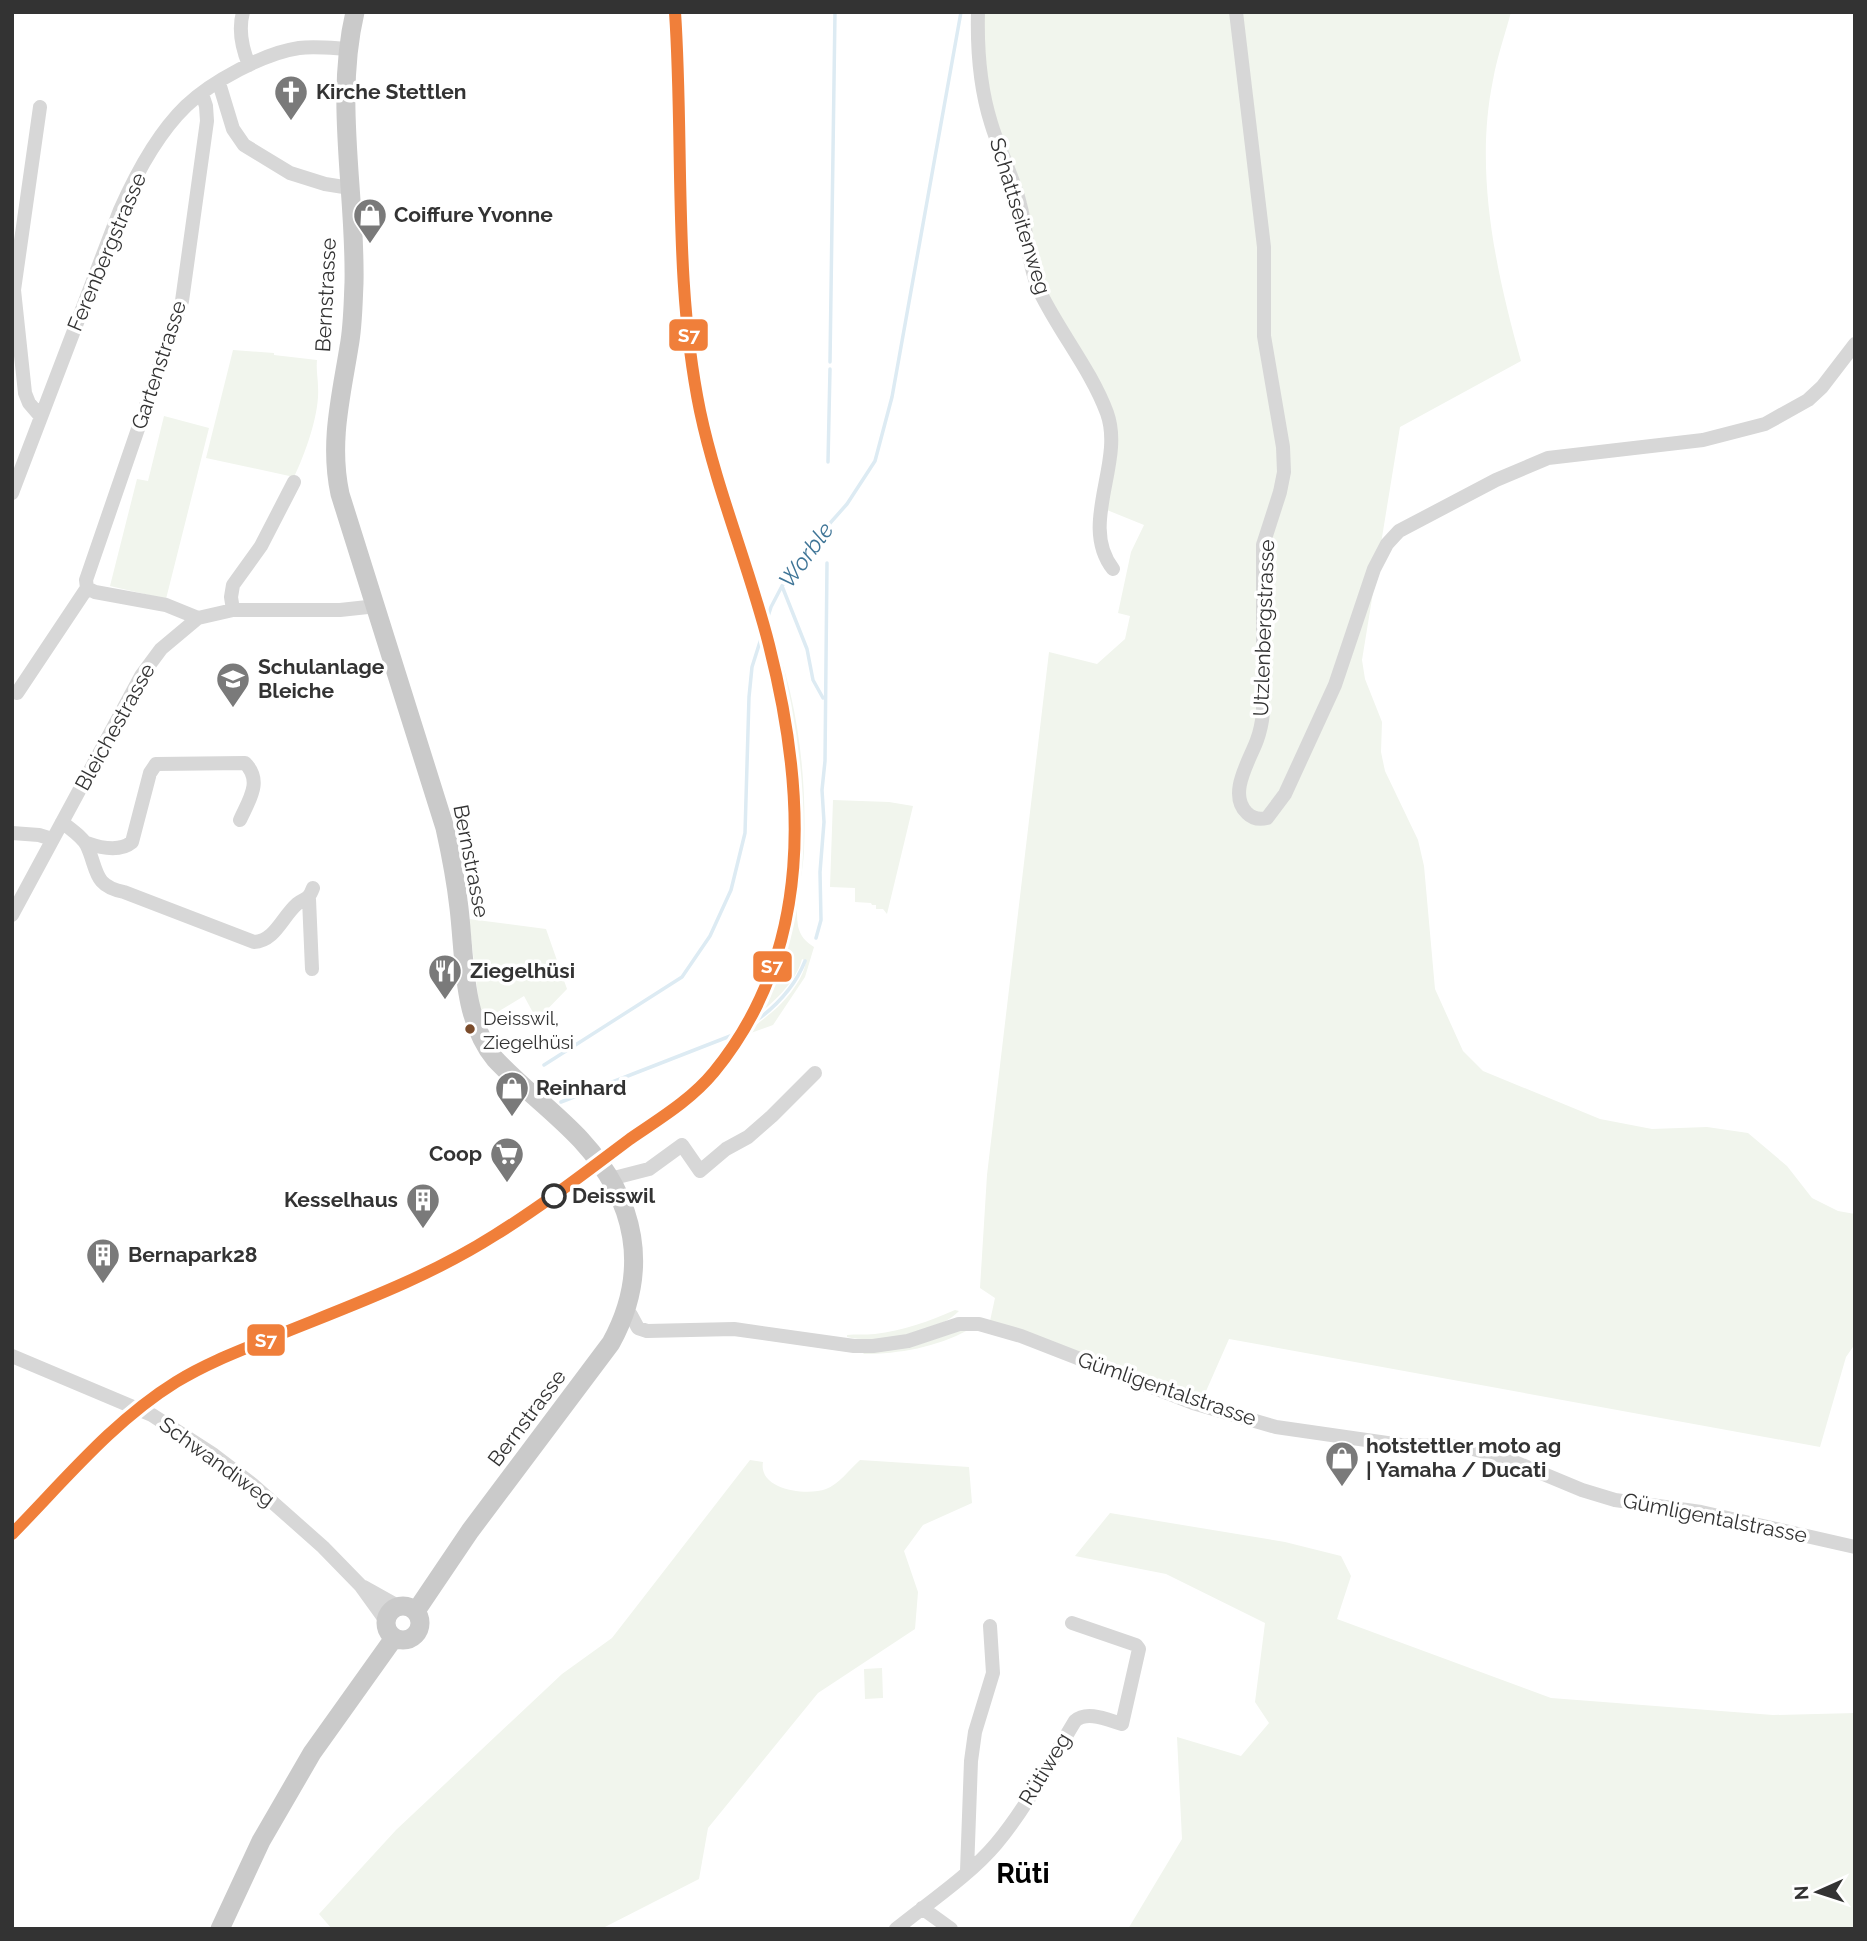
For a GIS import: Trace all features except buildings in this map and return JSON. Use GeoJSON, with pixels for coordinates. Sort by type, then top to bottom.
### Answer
{"type":"FeatureCollection","features":[{"type":"Feature","properties":{"kind":"main road","name":"Bernstrasse"},"geometry":{"type":"LineString","coordinates":[[219,1929],[261,1841],[312,1753],[398,1619],[470,1531],[591,1371],[615,1335],[625,1311],[634,1267],[633,1243],[623,1205],[610,1179],[580,1139],[495,1059],[479,1035],[471,1008],[454,875],[445,828],[340,494],[334,448],[335,424],[352,319],[354,282],[346,84],[347,49],[355,12]]}},
{"type":"Feature","properties":{"kind":"street"},"geometry":{"type":"LineString","coordinates":[[243,12],[240,30],[244,54],[249,65]]}},
{"type":"Feature","properties":{"kind":"street","name":"Schattseitenweg"},"geometry":{"type":"LineString","coordinates":[[978,12],[984,97],[991,124],[1020,202],[1033,273],[1049,309],[1095,387],[1110,422],[1111,453],[1101,522],[1103,551],[1113,569]]}},
{"type":"Feature","properties":{"kind":"street","name":"Utzlenbergstrasse"},"geometry":{"type":"LineString","coordinates":[[1236,12],[1264,247],[1264,335],[1283,447],[1284,472],[1264,545],[1263,713],[1258,739],[1239,792],[1244,810],[1253,818],[1267,818],[1285,794],[1335,685],[1374,569],[1387,544],[1399,531],[1472,492],[1541,460],[1703,440],[1765,424],[1808,400],[1822,387],[1855,344]]}},
{"type":"Feature","properties":{"kind":"street","name":"Ferenbergstrasse"},"geometry":{"type":"LineString","coordinates":[[12,494],[101,256],[131,186],[174,120],[187,105],[202,94],[249,65],[301,48],[347,49]]}},
{"type":"Feature","properties":{"kind":"street"},"geometry":{"type":"LineString","coordinates":[[219,83],[233,130],[244,145],[290,173],[325,184],[351,188]]}},
{"type":"Feature","properties":{"kind":"street","name":"Gartenstrasse"},"geometry":{"type":"LineString","coordinates":[[17,693],[87,588],[86,580],[182,301],[207,121],[202,94]]}},
{"type":"Feature","properties":{"kind":"street"},"geometry":{"type":"LineString","coordinates":[[40,107],[14,289],[25,393],[29,403],[41,417]]}},
{"type":"Feature","properties":{"kind":"street"},"geometry":{"type":"LineString","coordinates":[[233,610],[233,586],[261,546],[294,482]]}},
{"type":"Feature","properties":{"kind":"street"},"geometry":{"type":"LineString","coordinates":[[87,588],[103,594],[166,606],[198,618]]}},
{"type":"Feature","properties":{"kind":"street","name":"Bleichestrasse"},"geometry":{"type":"LineString","coordinates":[[12,915],[148,665],[167,642],[198,618],[233,610],[340,610],[377,606]]}},
{"type":"Feature","properties":{"kind":"street"},"geometry":{"type":"LineString","coordinates":[[62,822],[87,844],[108,849],[126,847],[132,842],[150,773],[156,764],[244,762],[253,772],[255,781],[240,820]]}},
{"type":"Feature","properties":{"kind":"street"},"geometry":{"type":"LineString","coordinates":[[12,833],[52,839]]}},
{"type":"Feature","properties":{"kind":"street"},"geometry":{"type":"LineString","coordinates":[[87,844],[94,869],[109,889],[162,906],[254,942],[267,939],[311,893],[312,969]]}},
{"type":"Feature","properties":{"kind":"street"},"geometry":{"type":"LineString","coordinates":[[610,1179],[649,1169],[682,1145],[700,1171],[726,1149],[748,1137],[815,1073]]}},
{"type":"Feature","properties":{"kind":"street"},"geometry":{"type":"LineString","coordinates":[[625,1311],[641,1330]]}},
{"type":"Feature","properties":{"kind":"street","name":"Gümligentalstrasse"},"geometry":{"type":"LineString","coordinates":[[615,1335],[622,1337],[641,1330],[652,1332],[734,1329],[854,1346],[873,1346],[908,1341],[959,1324],[979,1324],[1021,1336],[1193,1403],[1276,1427],[1401,1445],[1473,1449],[1500,1456],[1582,1490],[1615,1500],[1701,1512],[1855,1547]]}},
{"type":"Feature","properties":{"kind":"street","name":"Schwandiweg"},"geometry":{"type":"LineString","coordinates":[[12,1356],[152,1415],[184,1434],[272,1501],[398,1619]]}},
{"type":"Feature","properties":{"kind":"street","name":"Rütiweg"},"geometry":{"type":"LineString","coordinates":[[896,1929],[995,1845],[1015,1820],[1079,1717],[1086,1716],[1122,1724],[1139,1649],[1112,1636],[1072,1623]]}},
{"type":"Feature","properties":{"kind":"street"},"geometry":{"type":"LineString","coordinates":[[967,1871],[971,1760],[975,1732],[993,1673],[990,1626]]}},
{"type":"Feature","properties":{"kind":"street"},"geometry":{"type":"LineString","coordinates":[[922,1908],[951,1929]]}},
{"type":"Feature","properties":{"kind":"shaded area"},"geometry":{"type":"Polygon","coordinates":[[[978,12],[1511,12],[1493,80],[1488,115],[1487,186],[1496,257],[1521,361],[1400,427],[1362,660],[1365,679],[1382,722],[1381,752],[1385,771],[1418,840],[1424,866],[1435,989],[1463,1051],[1483,1071],[1600,1119],[1652,1129],[1707,1127],[1748,1133],[1787,1166],[1812,1198],[1838,1211],[1855,1214],[1855,1344],[1846,1357],[1820,1447],[1229,1339],[1203,1398],[990,1321],[995,1298],[980,1288],[987,1175],[1049,652],[1097,664],[1125,639],[1130,616],[1118,613],[1131,552],[1144,525],[1102,508],[1112,431],[1049,308],[991,124],[978,12]]]}},
{"type":"Feature","properties":{"kind":"shaded area"},"geometry":{"type":"Polygon","coordinates":[[[233,350],[317,360],[317,409],[294,477],[206,458],[233,350]]]}},
{"type":"Feature","properties":{"kind":"shaded area"},"geometry":{"type":"Polygon","coordinates":[[[164,416],[209,428],[166,599],[110,586],[137,479],[148,481],[164,416]]]}},
{"type":"Feature","properties":{"kind":"shaded area"},"geometry":{"type":"Polygon","coordinates":[[[768,624],[787,678],[798,736],[805,823],[797,917],[802,936],[814,947],[805,977],[773,1025],[751,1033],[791,992],[801,977],[806,961],[802,959],[791,982],[760,1013],[780,966],[794,917],[801,844],[801,806],[793,732],[787,695],[768,624]]]}},
{"type":"Feature","properties":{"kind":"shaded area"},"geometry":{"type":"Polygon","coordinates":[[[833,800],[889,802],[913,806],[887,914],[883,909],[876,909],[876,905],[871,903],[855,902],[855,888],[830,887],[833,800]]]}},
{"type":"Feature","properties":{"kind":"shaded area"},"geometry":{"type":"Polygon","coordinates":[[[469,919],[546,929],[567,989],[537,1020],[524,996],[481,1022],[469,919]]]}},
{"type":"Feature","properties":{"kind":"shaded area"},"geometry":{"type":"Polygon","coordinates":[[[955,1310],[959,1311],[936,1326],[906,1335],[874,1339],[847,1337],[906,1328],[955,1310]]]}},
{"type":"Feature","properties":{"kind":"shaded area"},"geometry":{"type":"Polygon","coordinates":[[[968,1330],[944,1341],[904,1351],[877,1354],[862,1352],[952,1331],[968,1330]]]}},
{"type":"Feature","properties":{"kind":"shaded area"},"geometry":{"type":"Polygon","coordinates":[[[750,1460],[763,1462],[763,1471],[776,1485],[807,1492],[830,1487],[860,1460],[969,1467],[972,1503],[923,1525],[904,1551],[918,1592],[915,1629],[818,1693],[708,1828],[699,1879],[601,1929],[332,1929],[319,1914],[396,1830],[562,1674],[612,1638],[750,1460]]]}},
{"type":"Feature","properties":{"kind":"shaded area"},"geometry":{"type":"Polygon","coordinates":[[[1110,1513],[1285,1542],[1341,1556],[1351,1576],[1337,1619],[1551,1698],[1773,1715],[1855,1713],[1855,1929],[1128,1929],[1182,1839],[1177,1737],[1241,1756],[1269,1723],[1255,1702],[1265,1623],[1166,1574],[1075,1556],[1110,1513]]]}},
{"type":"Feature","properties":{"kind":"shaded area"},"geometry":{"type":"Polygon","coordinates":[[[882,1668],[883,1698],[865,1699],[864,1669],[882,1668]]]}},
{"type":"Feature","properties":{"kind":"waterway"},"geometry":{"type":"LineString","coordinates":[[830,362],[835,12]]}},
{"type":"Feature","properties":{"kind":"waterway","name":"Worble"},"geometry":{"type":"LineString","coordinates":[[544,1065],[682,977],[710,936],[731,890],[745,833],[752,667],[771,607],[782,586],[816,539],[847,504],[875,461],[892,397],[961,12]]}},
{"type":"Feature","properties":{"kind":"waterway"},"geometry":{"type":"LineString","coordinates":[[828,462],[830,369]]}},
{"type":"Feature","properties":{"kind":"waterway"},"geometry":{"type":"LineString","coordinates":[[816,938],[821,920],[820,872],[824,822],[822,790],[825,761],[827,563]]}},
{"type":"Feature","properties":{"kind":"waterway"},"geometry":{"type":"LineString","coordinates":[[782,586],[807,649],[813,680],[823,698]]}},
{"type":"Feature","properties":{"kind":"waterway"},"geometry":{"type":"LineString","coordinates":[[561,1102],[738,1033],[778,1002],[805,961]]}},
{"type":"Feature","properties":{"kind":"railway"},"geometry":{"type":"LineString","coordinates":[[680,12],[680,78]]}},
{"type":"Feature","properties":{"kind":"transit line","name":"S7"},"geometry":{"type":"LineString","coordinates":[[12,1534],[110,1433],[176,1382],[229,1355],[391,1289],[470,1250],[530,1212],[674,1108],[714,1072],[747,1024],[770,974],[786,921],[793,867],[794,812],[790,756],[769,645],[707,441],[692,362],[683,262],[675,12]]}},
{"type":"Feature","properties":{"kind":"place","name":"Kirche Stettlen"},"geometry":{"type":"Point","coordinates":[291,122]}},
{"type":"Feature","properties":{"kind":"place","name":"Coiffure Yvonne"},"geometry":{"type":"Point","coordinates":[370,245]}},
{"type":"Feature","properties":{"kind":"place","name":"Schulanlage Bleiche"},"geometry":{"type":"Point","coordinates":[233,709]}},
{"type":"Feature","properties":{"kind":"place","name":"Ziegelhüsi"},"geometry":{"type":"Point","coordinates":[445,1001]}},
{"type":"Feature","properties":{"kind":"place","name":"Deisswil, Ziegelhüsi"},"geometry":{"type":"Point","coordinates":[470,1029]}},
{"type":"Feature","properties":{"kind":"place","name":"Reinhard"},"geometry":{"type":"Point","coordinates":[512,1118]}},
{"type":"Feature","properties":{"kind":"place","name":"Coop"},"geometry":{"type":"Point","coordinates":[507,1184]}},
{"type":"Feature","properties":{"kind":"place","name":"Deisswil"},"geometry":{"type":"Point","coordinates":[554,1196]}},
{"type":"Feature","properties":{"kind":"place","name":"Kesselhaus"},"geometry":{"type":"Point","coordinates":[423,1230]}},
{"type":"Feature","properties":{"kind":"place","name":"Bernapark28"},"geometry":{"type":"Point","coordinates":[103,1285]}},
{"type":"Feature","properties":{"kind":"place","name":"hotstettler moto ag | Yamaha / Ducati"},"geometry":{"type":"Point","coordinates":[1342,1488]}},
{"type":"Feature","properties":{"kind":"district","name":"Rüti"},"geometry":{"type":"Point","coordinates":[1023,1873]}}]}
